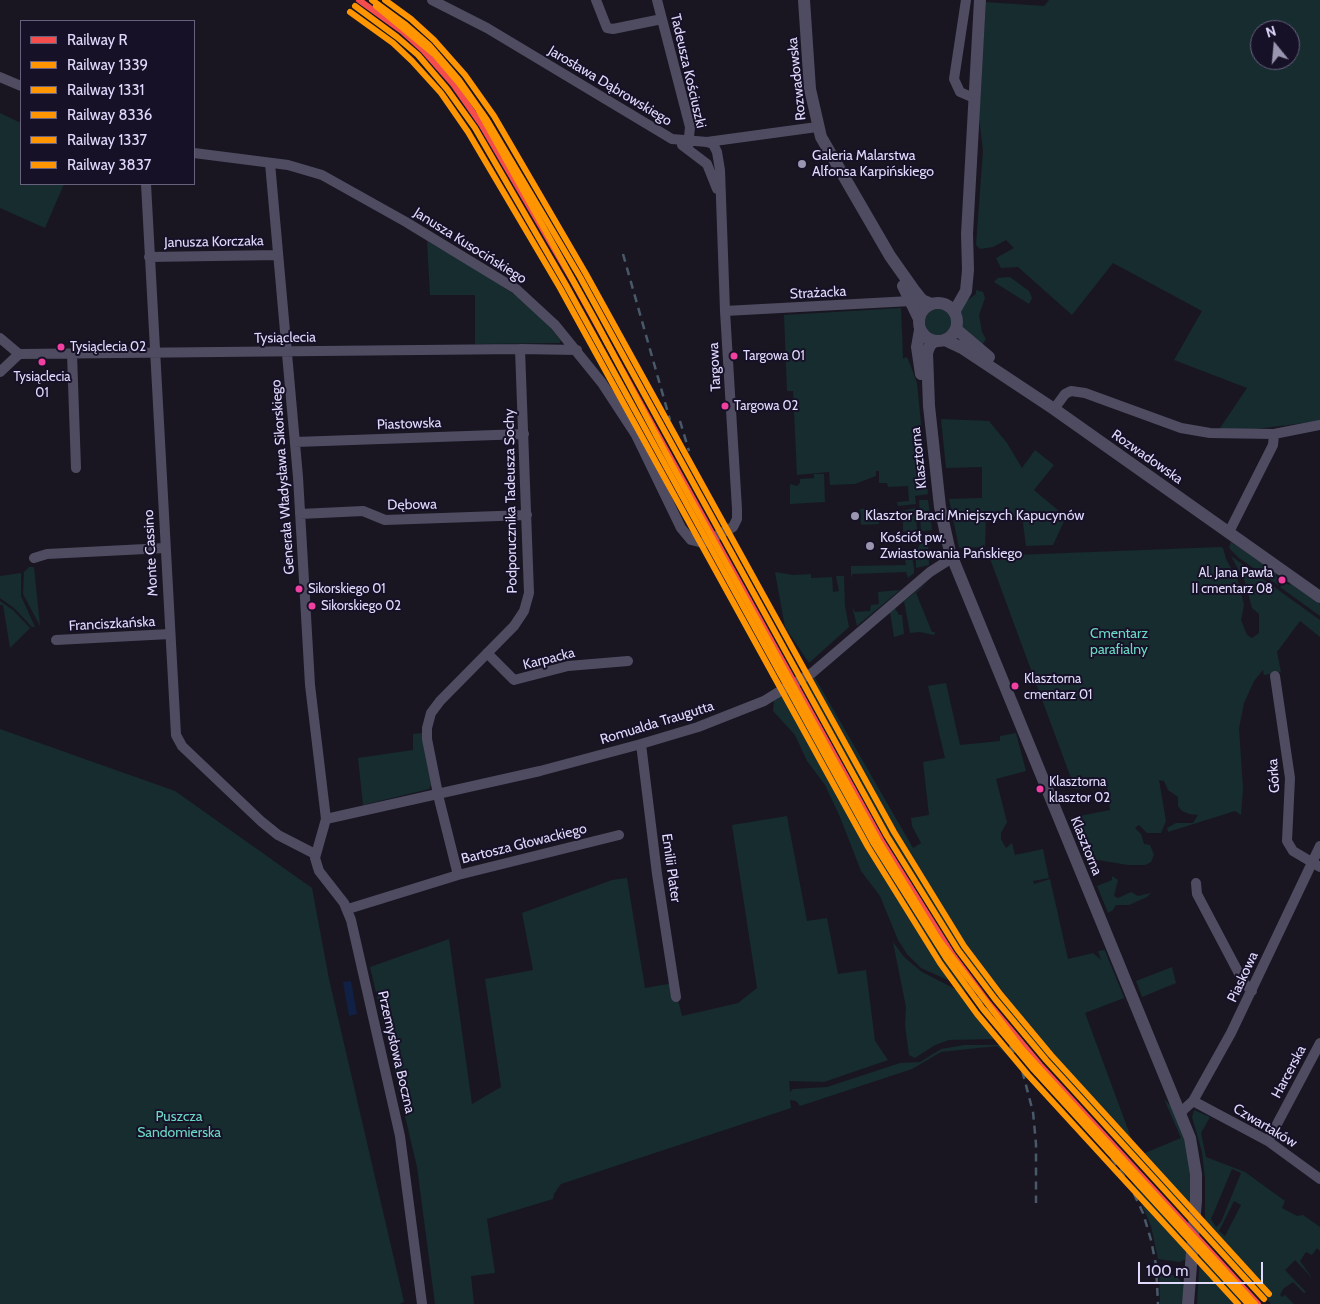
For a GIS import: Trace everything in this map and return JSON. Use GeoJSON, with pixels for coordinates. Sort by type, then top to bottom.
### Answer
{"type":"FeatureCollection","features":[{"type":"Feature","properties":{"kind":"street","name":"Jarosława Dąbrowskiego"},"geometry":{"type":"LineString","coordinates":[[432,0],[494,32],[672,140]]}},
{"type":"Feature","properties":{"kind":"street"},"geometry":{"type":"LineString","coordinates":[[596,0],[607,28],[622,28],[662,19]]}},
{"type":"Feature","properties":{"kind":"street","name":"Tadeusza Kościuszki"},"geometry":{"type":"LineString","coordinates":[[657,0],[689,125],[689,145]]}},
{"type":"Feature","properties":{"kind":"street","name":"Rozwadowska"},"geometry":{"type":"LineString","coordinates":[[804,0],[810,89],[817,127],[829,152],[890,256],[922,300],[931,304]]}},
{"type":"Feature","properties":{"kind":"street"},"geometry":{"type":"LineString","coordinates":[[966,0],[954,78],[960,92],[974,98]]}},
{"type":"Feature","properties":{"kind":"street"},"geometry":{"type":"LineString","coordinates":[[950,308],[963,297],[966,284],[980,0]]}},
{"type":"Feature","properties":{"kind":"street"},"geometry":{"type":"LineString","coordinates":[[0,77],[20,86]]}},
{"type":"Feature","properties":{"kind":"street"},"geometry":{"type":"LineString","coordinates":[[689,145],[817,127]]}},
{"type":"Feature","properties":{"kind":"street","name":"Targowa"},"geometry":{"type":"LineString","coordinates":[[672,140],[689,145],[709,168],[720,200]]}},
{"type":"Feature","properties":{"kind":"street","name":"Targowa"},"geometry":{"type":"LineString","coordinates":[[703,543],[732,527],[737,519],[725,311],[719,162],[717,152],[711,142]]}},
{"type":"Feature","properties":{"kind":"street"},"geometry":{"type":"LineString","coordinates":[[709,168],[707,156],[711,142]]}},
{"type":"Feature","properties":{"kind":"street","name":"Janusza Kusocińskiego"},"geometry":{"type":"LineString","coordinates":[[195,152],[308,170],[338,182],[473,261],[516,289],[555,324],[577,350],[628,421],[681,528],[691,540],[703,543]]}},
{"type":"Feature","properties":{"kind":"street","name":"Generała Władysława Sikorskiego"},"geometry":{"type":"LineString","coordinates":[[270,163],[295,442],[310,685],[326,819]]}},
{"type":"Feature","properties":{"kind":"street","name":"Monte Cassino"},"geometry":{"type":"LineString","coordinates":[[146,185],[165,548],[178,741],[262,822],[278,835],[315,854]]}},
{"type":"Feature","properties":{"kind":"street","name":"Janusza Korczaka"},"geometry":{"type":"LineString","coordinates":[[149,257],[278,255]]}},
{"type":"Feature","properties":{"kind":"street","name":"Rozwadowska"},"geometry":{"type":"LineString","coordinates":[[890,256],[920,324]]}},
{"type":"Feature","properties":{"kind":"street","name":"Strażacka"},"geometry":{"type":"LineString","coordinates":[[725,311],[911,301]]}},
{"type":"Feature","properties":{"kind":"street"},"geometry":{"type":"LineString","coordinates":[[931,304],[950,308],[957,323],[956,329],[940,341],[929,339],[920,324],[921,313],[931,304]]}},
{"type":"Feature","properties":{"kind":"street","name":"Klasztorna"},"geometry":{"type":"LineString","coordinates":[[920,324],[918,357],[929,406]]}},
{"type":"Feature","properties":{"kind":"street","name":"Rozwadowska"},"geometry":{"type":"LineString","coordinates":[[956,329],[1051,407]]}},
{"type":"Feature","properties":{"kind":"street"},"geometry":{"type":"LineString","coordinates":[[0,338],[19,354],[0,372]]}},
{"type":"Feature","properties":{"kind":"street","name":"Rozwadowska"},"geometry":{"type":"LineString","coordinates":[[940,341],[962,348],[1051,407],[1320,598]]}},
{"type":"Feature","properties":{"kind":"street","name":"Klasztorna"},"geometry":{"type":"LineString","coordinates":[[940,341],[930,345],[927,353],[929,406],[940,507],[952,558],[1190,1138],[1196,1174],[1196,1216],[1188,1304]]}},
{"type":"Feature","properties":{"kind":"street","name":"Podporucznika Tadeusza Sochy"},"geometry":{"type":"LineString","coordinates":[[438,794],[427,739],[427,728],[431,713],[440,701],[514,626],[524,611],[529,592],[520,349]]}},
{"type":"Feature","properties":{"kind":"street","name":"Tysiąclecia"},"geometry":{"type":"LineString","coordinates":[[19,354],[577,350]]}},
{"type":"Feature","properties":{"kind":"street"},"geometry":{"type":"LineString","coordinates":[[72,354],[76,468]]}},
{"type":"Feature","properties":{"kind":"street"},"geometry":{"type":"LineString","coordinates":[[1051,407],[1071,391],[1085,393],[1181,428],[1210,433],[1274,434],[1320,426]]}},
{"type":"Feature","properties":{"kind":"street","name":"Piastowska"},"geometry":{"type":"LineString","coordinates":[[295,442],[524,434]]}},
{"type":"Feature","properties":{"kind":"street"},"geometry":{"type":"LineString","coordinates":[[1229,532],[1273,445],[1274,434]]}},
{"type":"Feature","properties":{"kind":"street","name":"Dębowa"},"geometry":{"type":"LineString","coordinates":[[300,514],[363,511],[385,520],[527,515]]}},
{"type":"Feature","properties":{"kind":"street"},"geometry":{"type":"LineString","coordinates":[[34,558],[47,554],[165,548]]}},
{"type":"Feature","properties":{"kind":"street","name":"Romualda Traugutta"},"geometry":{"type":"LineString","coordinates":[[326,819],[540,771],[641,744],[698,727],[764,701],[812,674],[933,570],[952,558]]}},
{"type":"Feature","properties":{"kind":"street","name":"Franciszkańska"},"geometry":{"type":"LineString","coordinates":[[56,640],[170,634]]}},
{"type":"Feature","properties":{"kind":"street","name":"Karpacka"},"geometry":{"type":"LineString","coordinates":[[487,653],[511,678],[518,680],[568,666],[628,660]]}},
{"type":"Feature","properties":{"kind":"street","name":"Górka"},"geometry":{"type":"LineString","coordinates":[[1276,676],[1290,778],[1287,841],[1293,851],[1316,865]]}},
{"type":"Feature","properties":{"kind":"street","name":"Emilii Plater"},"geometry":{"type":"LineString","coordinates":[[641,744],[657,874],[676,997]]}},
{"type":"Feature","properties":{"kind":"street","name":"Bartosza Głowackiego"},"geometry":{"type":"LineString","coordinates":[[438,794],[458,875],[619,835]]}},
{"type":"Feature","properties":{"kind":"street"},"geometry":{"type":"LineString","coordinates":[[315,854],[326,819]]}},
{"type":"Feature","properties":{"kind":"street","name":"Piaskowa"},"geometry":{"type":"LineString","coordinates":[[1180,1113],[1193,1101],[1231,1033],[1316,865],[1320,846]]}},
{"type":"Feature","properties":{"kind":"street","name":"Przemysłowa Boczna"},"geometry":{"type":"LineString","coordinates":[[315,854],[319,871],[348,909],[400,1136],[422,1304]]}},
{"type":"Feature","properties":{"kind":"street"},"geometry":{"type":"LineString","coordinates":[[348,909],[458,875]]}},
{"type":"Feature","properties":{"kind":"street"},"geometry":{"type":"LineString","coordinates":[[1196,883],[1197,894],[1244,983],[1252,991]]}},
{"type":"Feature","properties":{"kind":"street","name":"Harcerska"},"geometry":{"type":"LineString","coordinates":[[1268,1141],[1320,1042]]}},
{"type":"Feature","properties":{"kind":"street","name":"Czwartaków"},"geometry":{"type":"LineString","coordinates":[[1193,1101],[1268,1141],[1320,1179]]}},
{"type":"Feature","properties":{"kind":"green space"},"geometry":{"type":"Polygon","coordinates":[[[1049,0],[1320,0],[1320,421],[1216,434],[1247,388],[1174,360],[1202,311],[1113,263],[1072,315],[1018,267],[1001,268],[996,258],[1014,248],[1006,240],[993,247],[980,249],[976,245],[983,151],[979,117],[986,2],[1044,6],[1049,0]]]}},
{"type":"Feature","properties":{"kind":"green space"},"geometry":{"type":"Polygon","coordinates":[[[0,113],[20,123],[20,185],[64,185],[45,228],[0,208],[0,113]]]}},
{"type":"Feature","properties":{"kind":"green space"},"geometry":{"type":"Polygon","coordinates":[[[427,241],[476,269],[518,297],[545,321],[561,341],[559,343],[475,344],[475,295],[430,295],[427,241]]]}},
{"type":"Feature","properties":{"kind":"green space"},"geometry":{"type":"Polygon","coordinates":[[[1010,277],[1029,291],[1032,298],[1029,304],[994,282],[998,278],[1010,277]]]}},
{"type":"Feature","properties":{"kind":"green space"},"geometry":{"type":"Polygon","coordinates":[[[976,290],[983,292],[985,298],[979,315],[982,332],[986,339],[982,345],[962,330],[960,321],[959,311],[963,303],[976,294],[976,290]]]}},
{"type":"Feature","properties":{"kind":"green space"},"geometry":{"type":"Polygon","coordinates":[[[901,308],[903,359],[906,357],[908,359],[917,383],[928,494],[915,496],[916,504],[898,506],[897,502],[909,501],[908,486],[888,487],[887,483],[879,483],[879,471],[876,471],[876,476],[855,484],[830,485],[829,472],[797,475],[793,391],[787,391],[784,315],[901,308]]]}},
{"type":"Feature","properties":{"kind":"green space"},"geometry":{"type":"Polygon","coordinates":[[[938,309],[947,313],[951,322],[947,331],[938,335],[929,331],[925,322],[929,313],[938,309]]]}},
{"type":"Feature","properties":{"kind":"green space"},"geometry":{"type":"Polygon","coordinates":[[[941,419],[989,421],[1007,443],[1022,468],[1035,450],[1054,465],[1034,490],[1066,517],[1053,545],[1026,546],[1022,516],[986,519],[985,547],[959,548],[949,499],[982,498],[982,467],[946,468],[941,419]]]}},
{"type":"Feature","properties":{"kind":"green space"},"geometry":{"type":"Polygon","coordinates":[[[814,474],[824,474],[825,502],[790,504],[790,484],[797,486],[800,483],[800,479],[814,478],[814,474]]]}},
{"type":"Feature","properties":{"kind":"green space"},"geometry":{"type":"Polygon","coordinates":[[[919,500],[928,500],[932,530],[921,531],[919,500]]]}},
{"type":"Feature","properties":{"kind":"green space"},"geometry":{"type":"Polygon","coordinates":[[[878,508],[879,524],[861,525],[860,509],[878,508]]]}},
{"type":"Feature","properties":{"kind":"green space"},"geometry":{"type":"Polygon","coordinates":[[[915,508],[917,529],[915,531],[903,532],[903,521],[898,521],[898,512],[915,508]]]}},
{"type":"Feature","properties":{"kind":"green space"},"geometry":{"type":"Polygon","coordinates":[[[921,542],[928,542],[929,565],[916,568],[916,552],[921,542]]]}},
{"type":"Feature","properties":{"kind":"green space"},"geometry":{"type":"Polygon","coordinates":[[[1231,542],[1277,573],[1276,576],[1282,580],[1278,585],[1239,558],[1229,548],[1231,542]]]}},
{"type":"Feature","properties":{"kind":"green space","name":"Cmentarz parafialny"},"geometry":{"type":"Polygon","coordinates":[[[1221,547],[1238,581],[1244,605],[1241,620],[1247,635],[1252,638],[1259,633],[1259,614],[1252,608],[1245,582],[1231,556],[1320,620],[1320,637],[1300,621],[1277,652],[1281,672],[1264,675],[1263,670],[1254,681],[1244,703],[1239,728],[1243,789],[1241,815],[1235,811],[1168,832],[1167,828],[1176,823],[1193,823],[1198,815],[1182,811],[1178,806],[1178,797],[1168,790],[1164,781],[1159,780],[1166,821],[1161,833],[1147,833],[1139,825],[1135,828],[1141,834],[1144,844],[1150,845],[1154,855],[1151,862],[1145,865],[1128,865],[1098,860],[1087,861],[1069,818],[1110,810],[1107,786],[1075,789],[989,556],[1221,547]]]}},
{"type":"Feature","properties":{"kind":"green space"},"geometry":{"type":"Polygon","coordinates":[[[908,552],[912,557],[914,573],[908,578],[906,572],[852,574],[851,580],[851,566],[906,565],[904,553],[908,552]]]}},
{"type":"Feature","properties":{"kind":"green space"},"geometry":{"type":"Polygon","coordinates":[[[29,567],[34,567],[40,626],[23,594],[24,572],[29,567]]]}},
{"type":"Feature","properties":{"kind":"green space"},"geometry":{"type":"Polygon","coordinates":[[[775,572],[793,575],[811,574],[811,578],[832,577],[833,592],[839,591],[836,576],[844,576],[845,606],[849,627],[809,663],[785,627],[775,572]]]}},
{"type":"Feature","properties":{"kind":"green space"},"geometry":{"type":"Polygon","coordinates":[[[21,573],[21,596],[35,627],[32,627],[14,608],[0,598],[0,576],[21,573]]]}},
{"type":"Feature","properties":{"kind":"green space"},"geometry":{"type":"Polygon","coordinates":[[[929,581],[916,593],[932,632],[935,632],[934,635],[920,632],[910,633],[904,601],[929,581]]]}},
{"type":"Feature","properties":{"kind":"green space"},"geometry":{"type":"Polygon","coordinates":[[[1284,582],[1289,585],[1291,583],[1320,604],[1320,616],[1280,587],[1284,582]]]}},
{"type":"Feature","properties":{"kind":"green space"},"geometry":{"type":"Polygon","coordinates":[[[900,590],[857,626],[852,606],[855,612],[870,611],[871,605],[879,604],[878,592],[900,590]]]}},
{"type":"Feature","properties":{"kind":"green space"},"geometry":{"type":"Polygon","coordinates":[[[0,601],[13,610],[30,628],[10,648],[3,605],[0,605],[0,601]]]}},
{"type":"Feature","properties":{"kind":"green space"},"geometry":{"type":"Polygon","coordinates":[[[895,608],[899,615],[902,615],[904,634],[894,637],[890,612],[895,608]]]}},
{"type":"Feature","properties":{"kind":"green space"},"geometry":{"type":"Polygon","coordinates":[[[814,676],[913,848],[921,843],[912,826],[911,818],[929,815],[923,762],[945,758],[928,686],[946,683],[960,745],[1000,741],[1000,736],[1016,733],[1026,771],[996,779],[1007,822],[1001,833],[1001,839],[1006,848],[1012,843],[1015,855],[1043,849],[1049,878],[1033,881],[1034,884],[1050,879],[1068,959],[1093,953],[1101,960],[1098,951],[1105,950],[1135,1024],[1124,998],[1085,1013],[1136,1151],[1140,1155],[1181,1138],[1164,1099],[1173,1108],[1182,1130],[1191,1166],[1192,1208],[1189,1207],[1188,1213],[1013,1019],[958,948],[903,862],[804,681],[814,676]]]}},
{"type":"Feature","properties":{"kind":"green space"},"geometry":{"type":"Polygon","coordinates":[[[789,691],[906,901],[968,993],[952,982],[921,968],[907,954],[898,940],[880,896],[861,871],[825,785],[807,761],[795,735],[773,711],[774,699],[789,691]]]}},
{"type":"Feature","properties":{"kind":"green space","name":"Puszcza Sandomierska"},"geometry":{"type":"Polygon","coordinates":[[[0,729],[175,791],[312,888],[329,979],[404,1302],[399,1304],[0,1304],[0,729]]]}},
{"type":"Feature","properties":{"kind":"green space"},"geometry":{"type":"Polygon","coordinates":[[[422,733],[431,785],[429,789],[363,805],[358,758],[413,750],[413,734],[422,733]]]}},
{"type":"Feature","properties":{"kind":"green space"},"geometry":{"type":"Polygon","coordinates":[[[787,816],[807,921],[827,918],[838,974],[866,970],[875,1041],[888,1060],[824,1082],[789,1081],[790,1092],[793,1089],[827,1087],[900,1063],[920,1062],[941,1049],[964,1045],[998,1045],[1006,1047],[1016,1056],[1031,1077],[997,1046],[941,1052],[912,1069],[800,1106],[796,1101],[790,1100],[791,1108],[561,1184],[553,1199],[487,1219],[495,1273],[471,1276],[474,1304],[435,1304],[417,1167],[370,967],[449,939],[472,1104],[501,1087],[485,979],[533,970],[522,913],[612,880],[627,878],[645,988],[674,983],[682,1016],[738,1003],[757,988],[732,825],[787,816]]]}},
{"type":"Feature","properties":{"kind":"green space"},"geometry":{"type":"Polygon","coordinates":[[[1112,876],[1118,880],[1114,896],[1118,898],[1131,892],[1138,896],[1151,893],[1147,897],[1129,905],[1116,905],[1108,913],[1097,886],[1112,880],[1112,876]]]}},
{"type":"Feature","properties":{"kind":"green space"},"geometry":{"type":"Polygon","coordinates":[[[893,942],[904,957],[922,972],[963,993],[997,1038],[949,1040],[935,1045],[915,1058],[909,1055],[905,1025],[906,1007],[893,942]]]}},
{"type":"Feature","properties":{"kind":"green space"},"geometry":{"type":"Polygon","coordinates":[[[1172,967],[1176,983],[1142,997],[1136,981],[1172,967]]]}},
{"type":"Feature","properties":{"kind":"green space"},"geometry":{"type":"Polygon","coordinates":[[[1194,1110],[1210,1117],[1201,1133],[1206,1157],[1245,1172],[1285,1201],[1282,1208],[1297,1216],[1303,1215],[1320,1227],[1320,1251],[1317,1248],[1312,1255],[1306,1252],[1300,1261],[1313,1279],[1295,1260],[1285,1270],[1306,1292],[1304,1293],[1293,1282],[1283,1289],[1280,1295],[1282,1297],[1285,1295],[1294,1304],[1271,1304],[1205,1231],[1205,1179],[1202,1152],[1192,1117],[1194,1110]],[[1232,1169],[1211,1219],[1216,1227],[1221,1222],[1241,1173],[1232,1169]],[[1234,1201],[1219,1231],[1225,1236],[1241,1205],[1234,1201]]]}},
{"type":"Feature","properties":{"kind":"green space"},"geometry":{"type":"Polygon","coordinates":[[[1131,1179],[1187,1243],[1186,1259],[1180,1262],[1158,1259],[1151,1226],[1131,1179]]]}},
{"type":"Feature","properties":{"kind":"green space"},"geometry":{"type":"Polygon","coordinates":[[[1200,1256],[1230,1288],[1243,1304],[1197,1304],[1200,1256]]]}},
{"type":"Feature","properties":{"kind":"green space"},"geometry":{"type":"Polygon","coordinates":[[[1159,1270],[1176,1276],[1182,1282],[1184,1288],[1182,1304],[1160,1304],[1159,1270]]]}},
{"type":"Feature","properties":{"kind":"water"},"geometry":{"type":"Polygon","coordinates":[[[351,981],[357,1014],[349,1016],[343,982],[351,981]]]}},
{"type":"Feature","properties":{"kind":"railway"},"geometry":{"type":"LineString","coordinates":[[623,254],[670,420]]}},
{"type":"Feature","properties":{"kind":"railway"},"geometry":{"type":"LineString","coordinates":[[582,267],[760,592]]}},
{"type":"Feature","properties":{"kind":"railway"},"geometry":{"type":"LineString","coordinates":[[610,369],[924,923],[983,1005],[1028,1060],[1096,1136],[1129,1183],[1143,1213],[1151,1240],[1156,1265],[1158,1304]]}},
{"type":"Feature","properties":{"kind":"railway"},"geometry":{"type":"LineString","coordinates":[[680,421],[689,451]]}},
{"type":"Feature","properties":{"kind":"railway"},"geometry":{"type":"LineString","coordinates":[[1010,1046],[1022,1070],[1033,1112],[1036,1144],[1036,1203]]}},
{"type":"Feature","properties":{"kind":"railway"},"geometry":{"type":"LineString","coordinates":[[1125,1168],[1249,1304]]}},
{"type":"Feature","properties":{"kind":"rail line","name":"R"},"geometry":{"type":"LineString","coordinates":[[359,0],[402,31],[423,50],[453,84],[481,124],[573,281],[881,840],[952,954],[989,1004],[1040,1065],[1258,1304]]}},
{"type":"Feature","properties":{"kind":"rail line","name":"1331"},"geometry":{"type":"LineString","coordinates":[[372,0],[429,45],[459,80],[487,120],[580,277],[887,836],[958,950],[995,999],[1046,1060],[1264,1299]]}},
{"type":"Feature","properties":{"kind":"rail line","name":"1337"},"geometry":{"type":"LineString","coordinates":[[385,0],[411,19],[434,40],[465,75],[494,116],[586,274],[894,832],[964,946],[1001,995],[1051,1055],[1269,1294]]}},
{"type":"Feature","properties":{"kind":"rail line","name":"1339"},"geometry":{"type":"LineString","coordinates":[[355,6],[418,55],[447,89],[475,128],[566,285],[874,844],[946,958],[983,1009],[1034,1070],[1248,1304]]}},
{"type":"Feature","properties":{"kind":"rail line","name":"3837"},"geometry":{"type":"LineString","coordinates":[[376,6],[435,55],[478,109],[878,840],[939,940],[1022,1049],[1255,1304]]}},
{"type":"Feature","properties":{"kind":"rail line","name":"8336"},"geometry":{"type":"LineString","coordinates":[[350,12],[393,43],[412,61],[441,93],[468,132],[560,288],[868,847],[940,963],[977,1014],[1028,1075],[1238,1304]]}},
{"type":"Feature","properties":{"kind":"place","name":"Galeria Malarstwa Alfonsa Karpińskiego"},"geometry":{"type":"Point","coordinates":[802,164]}},
{"type":"Feature","properties":{"kind":"place","name":"Tysiąclecia 02"},"geometry":{"type":"Point","coordinates":[61,347]}},
{"type":"Feature","properties":{"kind":"place","name":"Targowa 01"},"geometry":{"type":"Point","coordinates":[734,356]}},
{"type":"Feature","properties":{"kind":"place","name":"Tysiąclecia 01"},"geometry":{"type":"Point","coordinates":[42,362]}},
{"type":"Feature","properties":{"kind":"place","name":"Targowa 02"},"geometry":{"type":"Point","coordinates":[725,406]}},
{"type":"Feature","properties":{"kind":"place","name":"Klasztor Braci Mniejszych Kapucynów"},"geometry":{"type":"Point","coordinates":[855,516]}},
{"type":"Feature","properties":{"kind":"place","name":"Kościół pw. Zwiastowania Pańskiego"},"geometry":{"type":"Point","coordinates":[870,546]}},
{"type":"Feature","properties":{"kind":"place","name":"Al. Jana Pawła II cmentarz 08"},"geometry":{"type":"Point","coordinates":[1282,580]}},
{"type":"Feature","properties":{"kind":"place","name":"Sikorskiego 01"},"geometry":{"type":"Point","coordinates":[299,589]}},
{"type":"Feature","properties":{"kind":"place","name":"Sikorskiego 02"},"geometry":{"type":"Point","coordinates":[312,606]}},
{"type":"Feature","properties":{"kind":"place","name":"Klasztorna cmentarz 01"},"geometry":{"type":"Point","coordinates":[1015,686]}},
{"type":"Feature","properties":{"kind":"place","name":"Klasztorna klasztor 02"},"geometry":{"type":"Point","coordinates":[1040,789]}}]}
